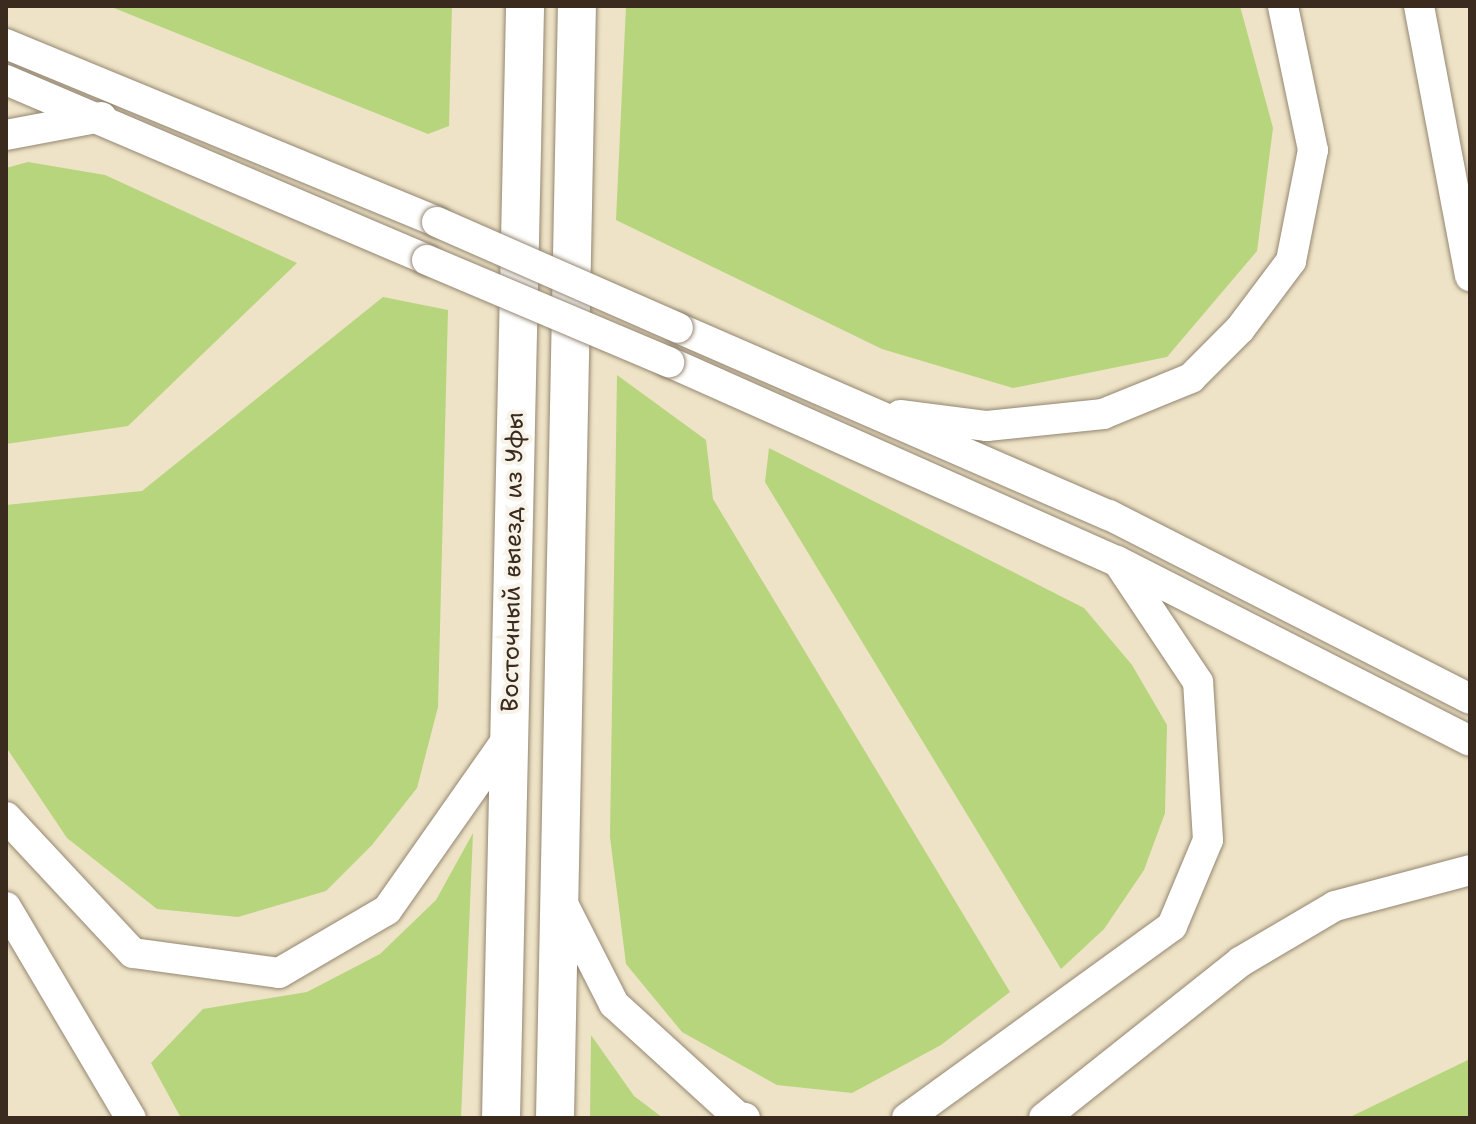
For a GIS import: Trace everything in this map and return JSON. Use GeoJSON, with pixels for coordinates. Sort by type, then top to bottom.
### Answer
{"type":"FeatureCollection","features":[{"type":"Feature","properties":{"kind":"main road","name":"Восточный выезд из Уфы"},"geometry":{"type":"LineString","coordinates":[[501,1118],[525,6]]}},
{"type":"Feature","properties":{"kind":"main road"},"geometry":{"type":"LineString","coordinates":[[555,1118],[577,6]]}},
{"type":"Feature","properties":{"kind":"street"},"geometry":{"type":"LineString","coordinates":[[867,411],[987,426],[1103,414],[1191,378],[1240,329],[1291,261],[1313,150],[1283,6]]}},
{"type":"Feature","properties":{"kind":"street"},"geometry":{"type":"LineString","coordinates":[[1419,6],[1470,276]]}},
{"type":"Feature","properties":{"kind":"street"},"geometry":{"type":"LineString","coordinates":[[6,44],[437,222],[1109,515],[1470,699]]}},
{"type":"Feature","properties":{"kind":"street"},"geometry":{"type":"LineString","coordinates":[[6,80],[101,117],[669,362],[1117,561],[1470,741]]}},
{"type":"Feature","properties":{"kind":"street"},"geometry":{"type":"LineString","coordinates":[[6,135],[101,117]]}},
{"type":"Feature","properties":{"kind":"street"},"geometry":{"type":"LineString","coordinates":[[907,1118],[1172,926],[1208,840],[1198,682],[1117,561]]}},
{"type":"Feature","properties":{"kind":"street"},"geometry":{"type":"LineString","coordinates":[[6,817],[133,953],[279,973],[387,910],[510,735]]}},
{"type":"Feature","properties":{"kind":"street"},"geometry":{"type":"LineString","coordinates":[[1044,1118],[1240,962],[1335,906],[1470,870]]}},
{"type":"Feature","properties":{"kind":"street"},"geometry":{"type":"LineString","coordinates":[[559,898],[614,1004],[738,1117],[745,1118]]}},
{"type":"Feature","properties":{"kind":"street"},"geometry":{"type":"LineString","coordinates":[[6,907],[131,1118]]}},
{"type":"Feature","properties":{"kind":"green space"},"geometry":{"type":"Polygon","coordinates":[[[109,6],[452,6],[449,126],[428,134],[109,6]]]}},
{"type":"Feature","properties":{"kind":"green space"},"geometry":{"type":"Polygon","coordinates":[[[626,6],[1240,6],[1273,128],[1257,251],[1167,357],[1013,388],[882,349],[616,220],[626,6]]]}},
{"type":"Feature","properties":{"kind":"green space"},"geometry":{"type":"Polygon","coordinates":[[[28,162],[105,175],[297,263],[128,426],[6,444],[6,168],[28,162]]]}},
{"type":"Feature","properties":{"kind":"green space"},"geometry":{"type":"Polygon","coordinates":[[[383,297],[448,310],[438,707],[417,788],[372,845],[326,891],[238,917],[157,909],[67,838],[6,747],[6,505],[142,491],[383,297]]]}},
{"type":"Feature","properties":{"kind":"green space"},"geometry":{"type":"Polygon","coordinates":[[[617,375],[706,440],[713,499],[1010,992],[941,1045],[852,1093],[777,1085],[682,1032],[626,964],[610,837],[617,375]]]}},
{"type":"Feature","properties":{"kind":"green space"},"geometry":{"type":"Polygon","coordinates":[[[769,448],[1084,608],[1132,665],[1167,725],[1165,813],[1144,870],[1104,929],[1061,969],[765,482],[769,448]]]}},
{"type":"Feature","properties":{"kind":"green space"},"geometry":{"type":"Polygon","coordinates":[[[473,833],[461,1118],[181,1118],[151,1063],[203,1009],[307,992],[380,954],[436,900],[473,833]]]}},
{"type":"Feature","properties":{"kind":"green space"},"geometry":{"type":"Polygon","coordinates":[[[591,1035],[634,1096],[663,1118],[590,1118],[591,1035]]]}},
{"type":"Feature","properties":{"kind":"green space"},"geometry":{"type":"Polygon","coordinates":[[[1470,1059],[1470,1118],[1348,1118],[1470,1059]]]}}]}
